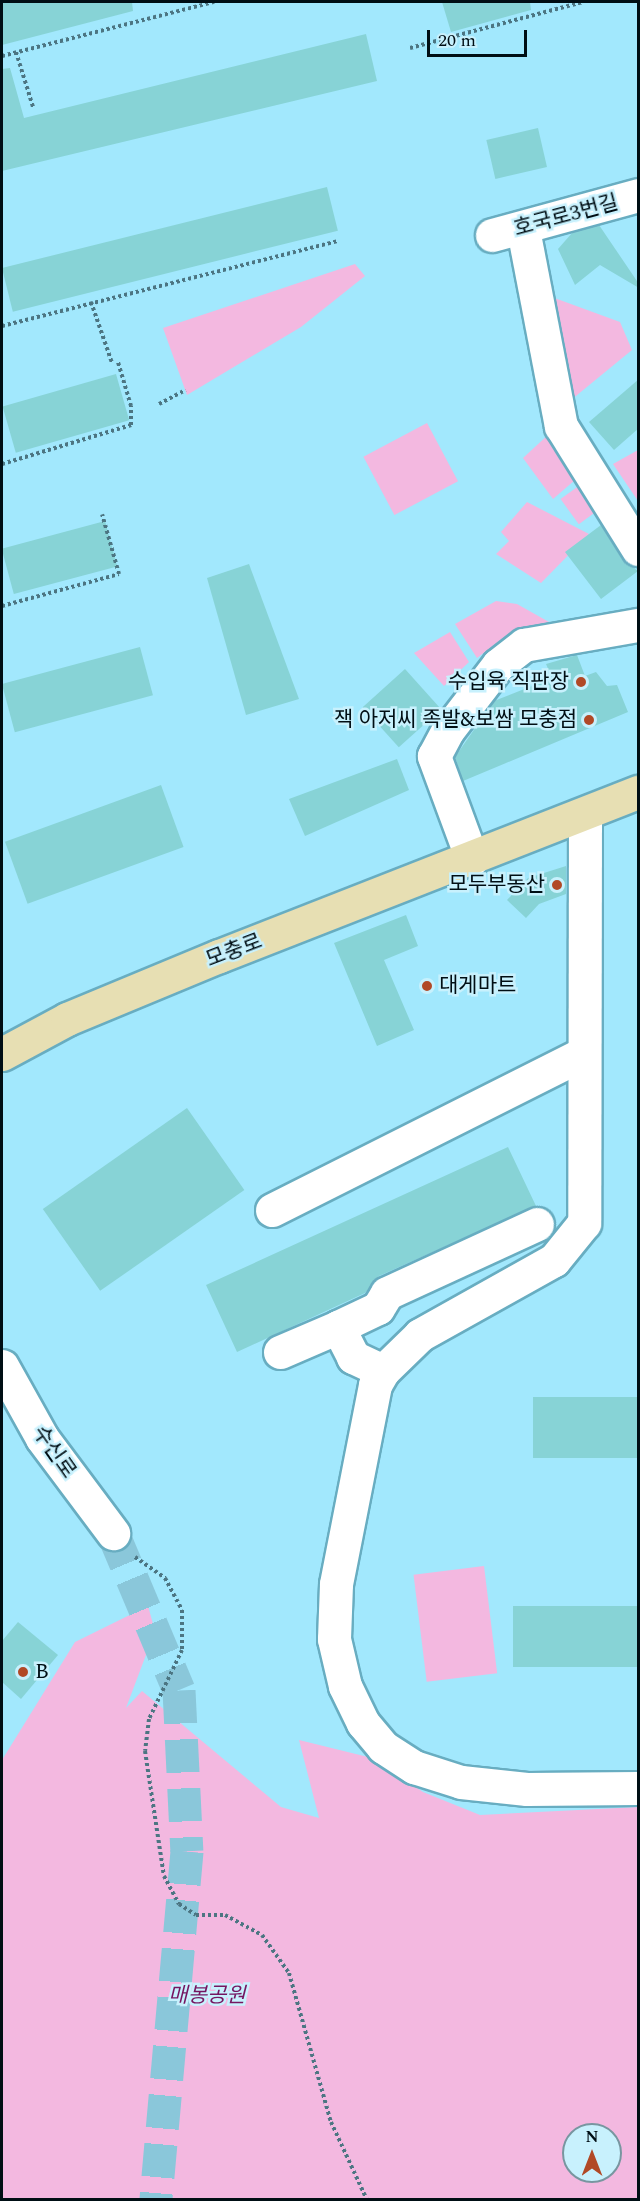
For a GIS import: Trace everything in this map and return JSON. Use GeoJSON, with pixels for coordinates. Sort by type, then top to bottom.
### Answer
{"type":"FeatureCollection","features":[{"type":"Feature","properties":{"kind":"main road","name":"모충로"},"geometry":{"type":"LineString","coordinates":[[2,1054],[67,1019],[219,956],[639,792]]}},
{"type":"Feature","properties":{"kind":"street","name":"호국로3번길"},"geometry":{"type":"LineString","coordinates":[[639,195],[508,232],[561,426],[639,549]]}},
{"type":"Feature","properties":{"kind":"street"},"geometry":{"type":"LineString","coordinates":[[472,859],[434,756],[448,730],[498,665],[524,645],[639,625]]}},
{"type":"Feature","properties":{"kind":"street"},"geometry":{"type":"LineString","coordinates":[[585,815],[584,1223],[573,1242],[554,1260],[420,1335],[383,1371],[375,1385],[336,1584],[334,1639],[345,1686],[363,1723],[383,1747],[414,1767],[461,1782],[527,1789],[639,1788]]}},
{"type":"Feature","properties":{"kind":"street"},"geometry":{"type":"LineString","coordinates":[[272,1210],[584,1053]]}},
{"type":"Feature","properties":{"kind":"street"},"geometry":{"type":"LineString","coordinates":[[280,1352],[378,1308],[387,1293],[537,1224]]}},
{"type":"Feature","properties":{"kind":"street"},"geometry":{"type":"LineString","coordinates":[[338,1327],[353,1357],[383,1371]]}},
{"type":"Feature","properties":{"kind":"street","name":"수신로"},"geometry":{"type":"LineString","coordinates":[[2,1366],[42,1438],[118,1542]]}},
{"type":"Feature","properties":{"kind":"path"},"geometry":{"type":"LineString","coordinates":[[2,56],[214,2]]}},
{"type":"Feature","properties":{"kind":"path"},"geometry":{"type":"LineString","coordinates":[[410,48],[584,2]]}},
{"type":"Feature","properties":{"kind":"path"},"geometry":{"type":"LineString","coordinates":[[16,52],[33,107]]}},
{"type":"Feature","properties":{"kind":"path"},"geometry":{"type":"LineString","coordinates":[[2,326],[337,241]]}},
{"type":"Feature","properties":{"kind":"path"},"geometry":{"type":"LineString","coordinates":[[91,302],[112,363]]}},
{"type":"Feature","properties":{"kind":"path"},"geometry":{"type":"LineString","coordinates":[[2,464],[131,425],[131,406],[118,362]]}},
{"type":"Feature","properties":{"kind":"path"},"geometry":{"type":"LineString","coordinates":[[159,404],[185,390]]}},
{"type":"Feature","properties":{"kind":"path"},"geometry":{"type":"LineString","coordinates":[[2,606],[119,574],[102,514]]}},
{"type":"Feature","properties":{"kind":"path"},"geometry":{"type":"LineString","coordinates":[[118,1542],[165,1578],[182,1610],[182,1650],[149,1719],[145,1751],[164,1876],[179,1904],[196,1915],[225,1915],[262,1935],[289,1973],[331,2122],[367,2199]]}},
{"type":"Feature","properties":{"kind":"green space"},"geometry":{"type":"Polygon","coordinates":[[[355,264],[365,276],[301,327],[187,395],[163,328],[355,264]]]}},
{"type":"Feature","properties":{"kind":"green space"},"geometry":{"type":"Polygon","coordinates":[[[549,296],[620,322],[632,350],[571,400],[549,296]]]}},
{"type":"Feature","properties":{"kind":"green space"},"geometry":{"type":"Polygon","coordinates":[[[427,423],[458,481],[394,515],[363,457],[427,423]]]}},
{"type":"Feature","properties":{"kind":"green space"},"geometry":{"type":"Polygon","coordinates":[[[549,434],[575,480],[553,499],[523,458],[549,434]]]}},
{"type":"Feature","properties":{"kind":"green space"},"geometry":{"type":"Polygon","coordinates":[[[638,450],[638,501],[613,464],[638,450]]]}},
{"type":"Feature","properties":{"kind":"green space"},"geometry":{"type":"Polygon","coordinates":[[[580,485],[598,510],[579,524],[561,499],[580,485]]]}},
{"type":"Feature","properties":{"kind":"green space"},"geometry":{"type":"Polygon","coordinates":[[[527,502],[589,534],[541,583],[496,554],[509,541],[501,532],[527,502]]]}},
{"type":"Feature","properties":{"kind":"green space"},"geometry":{"type":"Polygon","coordinates":[[[496,601],[517,604],[549,622],[511,632],[477,658],[455,624],[496,601]]]}},
{"type":"Feature","properties":{"kind":"green space"},"geometry":{"type":"Polygon","coordinates":[[[450,632],[469,662],[444,686],[414,653],[450,632]]]}},
{"type":"Feature","properties":{"kind":"green space"},"geometry":{"type":"Polygon","coordinates":[[[484,1566],[497,1673],[427,1682],[414,1575],[484,1566]]]}},
{"type":"Feature","properties":{"kind":"green space","name":"매봉공원"},"geometry":{"type":"Polygon","coordinates":[[[148,1606],[155,1631],[126,1708],[142,1691],[281,1807],[319,1818],[299,1740],[372,1758],[423,1792],[480,1815],[638,1807],[638,2199],[2,2199],[2,1760],[75,1642],[148,1606]]]}},
{"type":"Feature","properties":{"kind":"building"},"geometry":{"type":"Polygon","coordinates":[[[2,2],[132,2],[133,11],[2,45],[2,2]]]}},
{"type":"Feature","properties":{"kind":"building"},"geometry":{"type":"Polygon","coordinates":[[[442,2],[530,2],[531,10],[451,32],[442,2]]]}},
{"type":"Feature","properties":{"kind":"building"},"geometry":{"type":"Polygon","coordinates":[[[366,34],[377,81],[2,171],[2,69],[10,68],[24,118],[366,34]]]}},
{"type":"Feature","properties":{"kind":"building"},"geometry":{"type":"Polygon","coordinates":[[[538,128],[547,167],[495,179],[486,140],[538,128]]]}},
{"type":"Feature","properties":{"kind":"building"},"geometry":{"type":"Polygon","coordinates":[[[327,187],[338,231],[13,312],[2,268],[327,187]]]}},
{"type":"Feature","properties":{"kind":"building"},"geometry":{"type":"Polygon","coordinates":[[[599,225],[639,284],[639,288],[600,265],[575,285],[558,249],[572,233],[599,225]]]}},
{"type":"Feature","properties":{"kind":"building"},"geometry":{"type":"Polygon","coordinates":[[[116,374],[129,420],[16,453],[3,407],[116,374]]]}},
{"type":"Feature","properties":{"kind":"building"},"geometry":{"type":"Polygon","coordinates":[[[639,379],[639,428],[614,450],[589,422],[639,379]]]}},
{"type":"Feature","properties":{"kind":"building"},"geometry":{"type":"Polygon","coordinates":[[[105,521],[117,566],[14,594],[2,549],[105,521]]]}},
{"type":"Feature","properties":{"kind":"building"},"geometry":{"type":"Polygon","coordinates":[[[601,525],[622,559],[638,571],[601,599],[565,552],[601,525]]]}},
{"type":"Feature","properties":{"kind":"building"},"geometry":{"type":"Polygon","coordinates":[[[249,564],[299,699],[246,715],[207,578],[249,564]]]}},
{"type":"Feature","properties":{"kind":"building"},"geometry":{"type":"Polygon","coordinates":[[[140,647],[153,695],[15,732],[2,684],[140,647]]]}},
{"type":"Feature","properties":{"kind":"building"},"geometry":{"type":"Polygon","coordinates":[[[577,655],[585,676],[596,672],[607,686],[617,685],[628,712],[463,781],[455,757],[494,701],[552,678],[546,664],[577,655]]]}},
{"type":"Feature","properties":{"kind":"building"},"geometry":{"type":"Polygon","coordinates":[[[405,669],[441,709],[399,747],[363,707],[405,669]]]}},
{"type":"Feature","properties":{"kind":"building"},"geometry":{"type":"Polygon","coordinates":[[[397,759],[409,790],[305,836],[289,799],[397,759]]]}},
{"type":"Feature","properties":{"kind":"building"},"geometry":{"type":"Polygon","coordinates":[[[161,785],[184,847],[28,904],[5,842],[161,785]]]}},
{"type":"Feature","properties":{"kind":"building"},"geometry":{"type":"Polygon","coordinates":[[[566,866],[566,894],[539,904],[526,918],[507,900],[528,878],[566,866]]]}},
{"type":"Feature","properties":{"kind":"building"},"geometry":{"type":"Polygon","coordinates":[[[406,915],[418,946],[384,960],[414,1030],[377,1046],[334,943],[406,915]]]}},
{"type":"Feature","properties":{"kind":"building"},"geometry":{"type":"Polygon","coordinates":[[[187,1108],[244,1190],[100,1291],[43,1209],[187,1108]]]}},
{"type":"Feature","properties":{"kind":"building"},"geometry":{"type":"Polygon","coordinates":[[[508,1147],[536,1206],[379,1276],[365,1293],[237,1352],[206,1285],[508,1147]]]}},
{"type":"Feature","properties":{"kind":"building"},"geometry":{"type":"Polygon","coordinates":[[[533,1397],[638,1397],[638,1458],[533,1458],[533,1397]]]}},
{"type":"Feature","properties":{"kind":"building"},"geometry":{"type":"Polygon","coordinates":[[[513,1606],[638,1606],[638,1667],[513,1667],[513,1606]]]}},
{"type":"Feature","properties":{"kind":"building","name":"B"},"geometry":{"type":"Polygon","coordinates":[[[18,1622],[58,1655],[21,1699],[2,1682],[2,1641],[18,1622]]]}},
{"type":"Feature","properties":{"kind":"tunnel"},"geometry":{"type":"LineString","coordinates":[[113,1533],[179,1690],[187,1851],[156,2200]]}},
{"type":"Feature","properties":{"kind":"place","name":"수입육 직판장"},"geometry":{"type":"Point","coordinates":[581,682]}},
{"type":"Feature","properties":{"kind":"place","name":"잭 아저씨 족발&보쌈 모충점"},"geometry":{"type":"Point","coordinates":[589,720]}},
{"type":"Feature","properties":{"kind":"place","name":"모두부동산"},"geometry":{"type":"Point","coordinates":[557,885]}},
{"type":"Feature","properties":{"kind":"place","name":"대게마트"},"geometry":{"type":"Point","coordinates":[427,986]}},
{"type":"Feature","properties":{"kind":"place","name":"B"},"geometry":{"type":"Point","coordinates":[23,1672]}}]}
